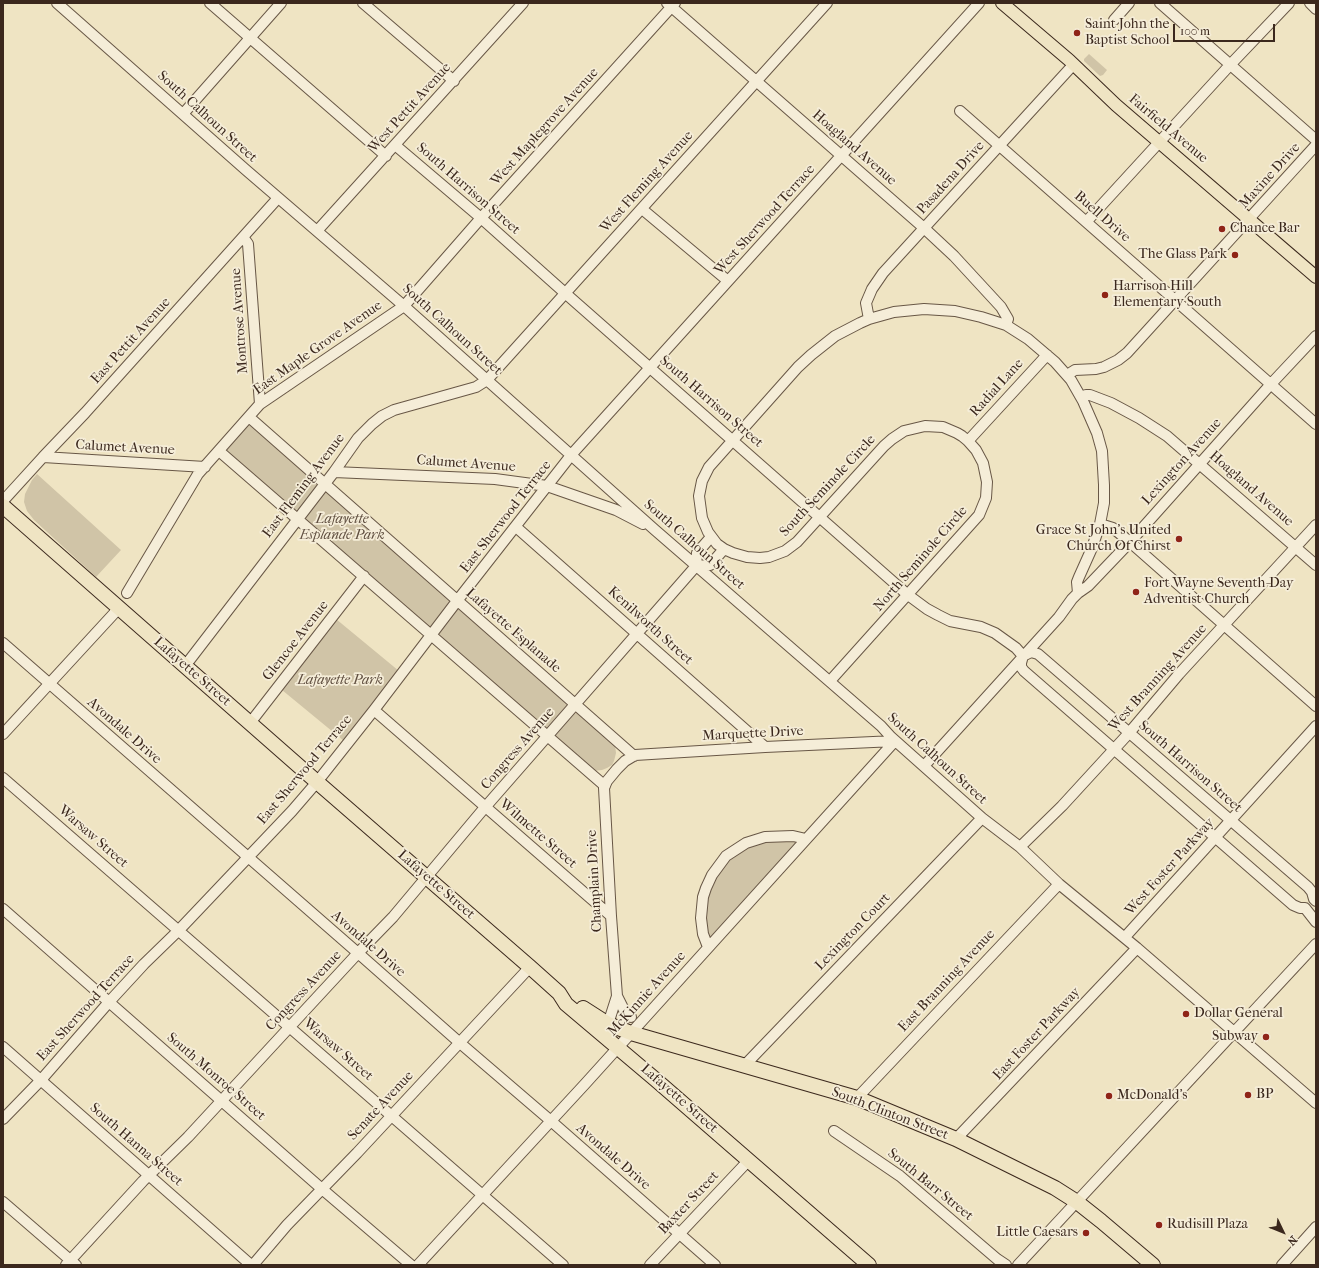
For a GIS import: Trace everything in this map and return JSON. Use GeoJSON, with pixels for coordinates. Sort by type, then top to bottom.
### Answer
{"type":"FeatureCollection","features":[{"type":"Feature","properties":{"kind":"highway","name":"Lafayette Street"},"geometry":{"type":"LineString","coordinates":[[3,506],[530,967],[559,993],[566,1004],[618,1047],[869,1265]]}},
{"type":"Feature","properties":{"kind":"highway","name":"South Clinton Street"},"geometry":{"type":"LineString","coordinates":[[559,993],[608,1024],[631,1033],[857,1098],[956,1139],[1055,1188],[1077,1202],[1153,1265]]}},
{"type":"Feature","properties":{"kind":"main road","name":"Fairfield Avenue"},"geometry":{"type":"LineString","coordinates":[[1002,3],[1074,65],[1102,92],[1316,277]]}},
{"type":"Feature","properties":{"kind":"street","name":"South Calhoun Street"},"geometry":{"type":"LineString","coordinates":[[56,3],[317,232],[404,306],[572,454],[655,530],[881,726],[895,741],[982,818],[1020,848],[1059,884],[1125,937],[1316,1103]]}},
{"type":"Feature","properties":{"kind":"street"},"geometry":{"type":"LineString","coordinates":[[210,3],[386,156]]}},
{"type":"Feature","properties":{"kind":"street"},"geometry":{"type":"LineString","coordinates":[[183,114],[281,3]]}},
{"type":"Feature","properties":{"kind":"street"},"geometry":{"type":"LineString","coordinates":[[363,3],[454,81]]}},
{"type":"Feature","properties":{"kind":"street","name":"West Fleming Avenue"},"geometry":{"type":"LineString","coordinates":[[487,380],[827,3]]}},
{"type":"Feature","properties":{"kind":"street","name":"West Sherwood Terrace"},"geometry":{"type":"LineString","coordinates":[[572,454],[979,3]]}},
{"type":"Feature","properties":{"kind":"street"},"geometry":{"type":"LineString","coordinates":[[1114,20],[1129,3]]}},
{"type":"Feature","properties":{"kind":"street"},"geometry":{"type":"LineString","coordinates":[[1160,3],[1316,140]]}},
{"type":"Feature","properties":{"kind":"street"},"geometry":{"type":"LineString","coordinates":[[1087,222],[1230,65],[1290,3]]}},
{"type":"Feature","properties":{"kind":"street"},"geometry":{"type":"LineString","coordinates":[[1310,3],[1316,9]]}},
{"type":"Feature","properties":{"kind":"street","name":"West Pettit Avenue"},"geometry":{"type":"LineString","coordinates":[[317,232],[454,81],[520,4]]}},
{"type":"Feature","properties":{"kind":"street","name":"Hoagland Avenue"},"geometry":{"type":"LineString","coordinates":[[671,4],[756,82],[924,228],[954,256],[1002,306],[1008,319],[1006,325]]}},
{"type":"Feature","properties":{"kind":"street","name":"West Maplegrove Avenue"},"geometry":{"type":"LineString","coordinates":[[404,306],[671,4]]}},
{"type":"Feature","properties":{"kind":"street","name":"Pasadena Drive"},"geometry":{"type":"LineString","coordinates":[[869,319],[866,303],[872,289],[883,273],[1074,65]]}},
{"type":"Feature","properties":{"kind":"street","name":"Buell Drive"},"geometry":{"type":"LineString","coordinates":[[960,111],[1316,424]]}},
{"type":"Feature","properties":{"kind":"street","name":"South Harrison Street"},"geometry":{"type":"LineString","coordinates":[[395,145],[481,218],[908,594],[927,609],[938,615],[950,620],[981,627],[995,633],[1016,648],[1023,656],[1031,652],[1038,654],[1308,887],[1315,900],[1305,908]]}},
{"type":"Feature","properties":{"kind":"street","name":"Maxine Drive"},"geometry":{"type":"LineString","coordinates":[[1067,375],[1075,370],[1104,367],[1118,360],[1127,353],[1316,145]]}},
{"type":"Feature","properties":{"kind":"street","name":"East Pettit Avenue"},"geometry":{"type":"LineString","coordinates":[[3,501],[85,413],[278,198]]}},
{"type":"Feature","properties":{"kind":"street"},"geometry":{"type":"LineString","coordinates":[[642,209],[728,281]]}},
{"type":"Feature","properties":{"kind":"street","name":"Montrose Avenue"},"geometry":{"type":"LineString","coordinates":[[243,237],[248,244],[260,404]]}},
{"type":"Feature","properties":{"kind":"street","name":"East Maple Grove Avenue"},"geometry":{"type":"LineString","coordinates":[[128,593],[198,474],[260,404],[404,306]]}},
{"type":"Feature","properties":{"kind":"street"},"geometry":{"type":"LineString","coordinates":[[711,537],[697,553],[696,566],[710,564],[724,549],[711,537],[702,518],[699,502],[700,488],[705,473],[732,440],[811,355],[836,336],[860,323],[894,312],[941,309],[968,313],[1006,325],[1028,339],[1055,362],[1067,375],[1082,397],[1094,424],[1102,451],[1104,503],[1100,524],[1092,548],[1077,582],[1078,593]]}},
{"type":"Feature","properties":{"kind":"street","name":"Lexington Avenue"},"geometry":{"type":"LineString","coordinates":[[924,766],[1078,593],[1088,586],[1130,542],[1271,384],[1316,336]]}},
{"type":"Feature","properties":{"kind":"street","name":"Radial Lane"},"geometry":{"type":"LineString","coordinates":[[968,441],[1047,355]]}},
{"type":"Feature","properties":{"kind":"street","name":"East Fleming Avenue"},"geometry":{"type":"LineString","coordinates":[[185,666],[334,472],[358,438],[372,424],[382,416],[394,410],[476,387],[487,380]]}},
{"type":"Feature","properties":{"kind":"street","name":"Hoagland Avenue"},"geometry":{"type":"LineString","coordinates":[[1082,397],[1086,395],[1097,397],[1139,418],[1167,436],[1316,565]]}},
{"type":"Feature","properties":{"kind":"street","name":"Lafayette Esplanade"},"geometry":{"type":"LineString","coordinates":[[249,417],[634,756]]}},
{"type":"Feature","properties":{"kind":"street","name":"South Seminole Circle"},"geometry":{"type":"LineString","coordinates":[[724,549],[753,558],[772,556],[792,547],[821,517],[884,446],[904,431],[925,426],[937,426],[957,433],[968,441]]}},
{"type":"Feature","properties":{"kind":"street","name":"North Seminole Circle"},"geometry":{"type":"LineString","coordinates":[[830,681],[974,522],[982,510],[987,493],[986,473],[979,454],[968,441]]}},
{"type":"Feature","properties":{"kind":"street"},"geometry":{"type":"LineString","coordinates":[[219,450],[605,786],[607,781],[617,769],[625,761],[634,756]]}},
{"type":"Feature","properties":{"kind":"street","name":"East Sherwood Terrace"},"geometry":{"type":"LineString","coordinates":[[3,1119],[41,1080],[108,1002],[179,930],[292,811],[317,782],[572,454]]}},
{"type":"Feature","properties":{"kind":"street","name":"Calumet Avenue"},"geometry":{"type":"LineString","coordinates":[[43,457],[205,466]]}},
{"type":"Feature","properties":{"kind":"street","name":"Calumet Avenue"},"geometry":{"type":"LineString","coordinates":[[334,472],[495,479],[547,486],[616,510],[655,530]]}},
{"type":"Feature","properties":{"kind":"street"},"geometry":{"type":"LineString","coordinates":[[616,510],[622,500]]}},
{"type":"Feature","properties":{"kind":"street"},"geometry":{"type":"LineString","coordinates":[[1100,524],[1113,528],[1130,542],[1316,706]]}},
{"type":"Feature","properties":{"kind":"street","name":"West Branning Avenue"},"geometry":{"type":"LineString","coordinates":[[1020,848],[1062,806],[1179,674],[1316,525]]}},
{"type":"Feature","properties":{"kind":"street","name":"Kenilworth Street"},"geometry":{"type":"LineString","coordinates":[[516,527],[765,747]]}},
{"type":"Feature","properties":{"kind":"street","name":"Congress Avenue"},"geometry":{"type":"LineString","coordinates":[[71,1263],[149,1176],[393,917],[696,566]]}},
{"type":"Feature","properties":{"kind":"street","name":"Glencoe Avenue"},"geometry":{"type":"LineString","coordinates":[[250,723],[364,576]]}},
{"type":"Feature","properties":{"kind":"street"},"geometry":{"type":"LineString","coordinates":[[3,734],[119,608]]}},
{"type":"Feature","properties":{"kind":"street","name":"Avondale Drive"},"geometry":{"type":"LineString","coordinates":[[3,643],[715,1265]]}},
{"type":"Feature","properties":{"kind":"street"},"geometry":{"type":"LineString","coordinates":[[1023,656],[1021,667],[1024,671],[1293,905],[1300,908],[1305,908],[1316,922]]}},
{"type":"Feature","properties":{"kind":"street","name":"Wilmette Street"},"geometry":{"type":"LineString","coordinates":[[374,710],[610,916]]}},
{"type":"Feature","properties":{"kind":"street","name":"West Foster Parkway"},"geometry":{"type":"LineString","coordinates":[[1125,937],[1316,726]]}},
{"type":"Feature","properties":{"kind":"street","name":"Marquette Drive"},"geometry":{"type":"LineString","coordinates":[[634,756],[765,747],[895,741]]}},
{"type":"Feature","properties":{"kind":"street","name":"McKinnie Avenue"},"geometry":{"type":"LineString","coordinates":[[418,1265],[551,1121],[895,741]]}},
{"type":"Feature","properties":{"kind":"street","name":"Warsaw Street"},"geometry":{"type":"LineString","coordinates":[[3,778],[563,1265]]}},
{"type":"Feature","properties":{"kind":"street","name":"Champlain Drive"},"geometry":{"type":"LineString","coordinates":[[605,786],[610,916],[617,996],[624,1010],[631,1017]]}},
{"type":"Feature","properties":{"kind":"street","name":"Lexington Court"},"geometry":{"type":"LineString","coordinates":[[744,1066],[982,818]]}},
{"type":"Feature","properties":{"kind":"street"},"geometry":{"type":"LineString","coordinates":[[708,947],[703,934],[701,918],[703,897],[712,875],[726,856],[746,843],[765,837],[792,836],[806,839]]}},
{"type":"Feature","properties":{"kind":"street","name":"East Branning Avenue"},"geometry":{"type":"LineString","coordinates":[[857,1098],[1059,884]]}},
{"type":"Feature","properties":{"kind":"street","name":"South Monroe Street"},"geometry":{"type":"LineString","coordinates":[[3,909],[322,1189],[411,1265]]}},
{"type":"Feature","properties":{"kind":"street"},"geometry":{"type":"LineString","coordinates":[[1018,1265],[1315,947]]}},
{"type":"Feature","properties":{"kind":"street","name":"East Foster Parkway"},"geometry":{"type":"LineString","coordinates":[[956,1139],[1137,948]]}},
{"type":"Feature","properties":{"kind":"street","name":"Senate Avenue"},"geometry":{"type":"LineString","coordinates":[[252,1265],[287,1225],[530,967]]}},
{"type":"Feature","properties":{"kind":"street","name":"Champlain Drive"},"geometry":{"type":"LineString","coordinates":[[608,1024],[617,996]]}},
{"type":"Feature","properties":{"kind":"street","name":"South Hanna Street"},"geometry":{"type":"LineString","coordinates":[[3,1047],[252,1265]]}},
{"type":"Feature","properties":{"kind":"street","name":"South Barr Street"},"geometry":{"type":"LineString","coordinates":[[834,1131],[900,1176],[1006,1265]]}},
{"type":"Feature","properties":{"kind":"street","name":"Baxter Street"},"geometry":{"type":"LineString","coordinates":[[650,1265],[749,1160]]}},
{"type":"Feature","properties":{"kind":"street"},"geometry":{"type":"LineString","coordinates":[[3,1202],[71,1263]]}},
{"type":"Feature","properties":{"kind":"street"},"geometry":{"type":"LineString","coordinates":[[1282,1265],[1316,1227]]}},
{"type":"Feature","properties":{"kind":"green space"},"geometry":{"type":"Polygon","coordinates":[[[1089,54],[1107,70],[1103,75],[1100,76],[1084,61],[1089,54]]]}},
{"type":"Feature","properties":{"kind":"green space","name":"Lafayette Esplande Park"},"geometry":{"type":"Polygon","coordinates":[[[246,425],[251,425],[316,481],[316,488],[299,509],[293,511],[227,452],[226,448],[246,425]]]}},
{"type":"Feature","properties":{"kind":"green space"},"geometry":{"type":"Polygon","coordinates":[[[37,474],[121,550],[96,577],[34,520],[27,511],[24,502],[25,494],[32,480],[37,474]]]}},
{"type":"Feature","properties":{"kind":"green space","name":"Lafayette Esplande Park"},"geometry":{"type":"Polygon","coordinates":[[[324,492],[327,492],[450,599],[450,605],[433,626],[428,627],[305,519],[324,492]]]}},
{"type":"Feature","properties":{"kind":"green space"},"geometry":{"type":"Polygon","coordinates":[[[457,609],[463,610],[567,703],[567,706],[547,729],[545,729],[438,636],[439,632],[457,609]]]}},
{"type":"Feature","properties":{"kind":"green space","name":"Lafayette Park"},"geometry":{"type":"Polygon","coordinates":[[[336,619],[399,671],[344,741],[282,690],[336,619]]]}},
{"type":"Feature","properties":{"kind":"green space"},"geometry":{"type":"Polygon","coordinates":[[[579,712],[615,745],[616,753],[614,761],[612,765],[607,768],[593,771],[555,737],[555,734],[573,714],[579,712]]]}},
{"type":"Feature","properties":{"kind":"green space"},"geometry":{"type":"Polygon","coordinates":[[[781,839],[795,842],[796,845],[712,937],[708,937],[706,922],[708,895],[713,882],[729,859],[752,845],[768,840],[781,839]]]}},
{"type":"Feature","properties":{"kind":"place","name":"Saint John the Baptist School"},"geometry":{"type":"Point","coordinates":[1077,33]}},
{"type":"Feature","properties":{"kind":"place","name":"Chance Bar"},"geometry":{"type":"Point","coordinates":[1222,229]}},
{"type":"Feature","properties":{"kind":"place","name":"The Glass Park"},"geometry":{"type":"Point","coordinates":[1235,255]}},
{"type":"Feature","properties":{"kind":"place","name":"Harrison Hill Elementary South"},"geometry":{"type":"Point","coordinates":[1105,295]}},
{"type":"Feature","properties":{"kind":"place","name":"Grace St John's United Church Of Chirst"},"geometry":{"type":"Point","coordinates":[1179,539]}},
{"type":"Feature","properties":{"kind":"place","name":"Fort Wayne Seventh-Day Adventist Church"},"geometry":{"type":"Point","coordinates":[1136,592]}},
{"type":"Feature","properties":{"kind":"place","name":"Dollar General"},"geometry":{"type":"Point","coordinates":[1186,1014]}},
{"type":"Feature","properties":{"kind":"place","name":"Subway"},"geometry":{"type":"Point","coordinates":[1266,1037]}},
{"type":"Feature","properties":{"kind":"place","name":"BP"},"geometry":{"type":"Point","coordinates":[1248,1095]}},
{"type":"Feature","properties":{"kind":"place","name":"McDonald's"},"geometry":{"type":"Point","coordinates":[1109,1096]}},
{"type":"Feature","properties":{"kind":"place","name":"Rudisill Plaza"},"geometry":{"type":"Point","coordinates":[1159,1225]}},
{"type":"Feature","properties":{"kind":"place","name":"Little Caesars"},"geometry":{"type":"Point","coordinates":[1086,1233]}}]}
